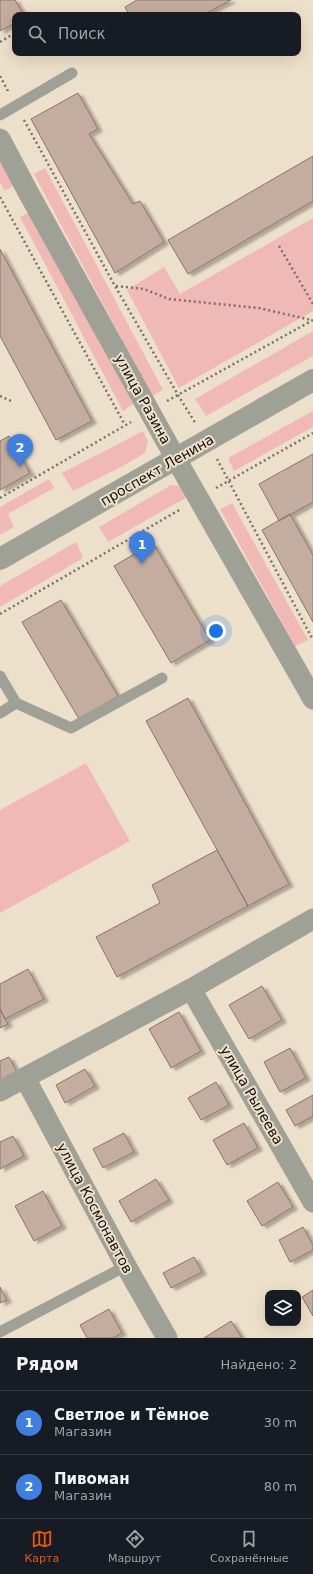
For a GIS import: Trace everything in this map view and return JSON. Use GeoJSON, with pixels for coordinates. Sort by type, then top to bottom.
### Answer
{"type":"FeatureCollection","features":[{"type":"Feature","properties":{"kind":"street","name":"улица Разина"},"geometry":{"type":"LineString","coordinates":[[0,139],[176,459],[313,699]]}},
{"type":"Feature","properties":{"kind":"street","name":"проспект Ленина"},"geometry":{"type":"LineString","coordinates":[[0,559],[313,380]]}},
{"type":"Feature","properties":{"kind":"street"},"geometry":{"type":"LineString","coordinates":[[0,1091],[191,989],[313,919]]}},
{"type":"Feature","properties":{"kind":"street","name":"улица Рылеева"},"geometry":{"type":"LineString","coordinates":[[191,989],[313,1202]]}},
{"type":"Feature","properties":{"kind":"street","name":"улица Космонавтов"},"geometry":{"type":"LineString","coordinates":[[25,1078],[126,1266],[167,1338]]}},
{"type":"Feature","properties":{"kind":"lane"},"geometry":{"type":"LineString","coordinates":[[0,115],[72,73]]}},
{"type":"Feature","properties":{"kind":"lane"},"geometry":{"type":"LineString","coordinates":[[0,676],[16,704],[71,728],[162,678]]}},
{"type":"Feature","properties":{"kind":"lane"},"geometry":{"type":"LineString","coordinates":[[0,713],[16,704]]}},
{"type":"Feature","properties":{"kind":"lane"},"geometry":{"type":"LineString","coordinates":[[0,1332],[126,1266]]}},
{"type":"Feature","properties":{"kind":"path"},"geometry":{"type":"LineString","coordinates":[[0,42],[12,35]]}},
{"type":"Feature","properties":{"kind":"path"},"geometry":{"type":"LineString","coordinates":[[0,76],[115,286],[178,395],[207,441],[313,640]]}},
{"type":"Feature","properties":{"kind":"path"},"geometry":{"type":"LineString","coordinates":[[0,197],[125,425]]}},
{"type":"Feature","properties":{"kind":"path"},"geometry":{"type":"LineString","coordinates":[[279,246],[313,304]]}},
{"type":"Feature","properties":{"kind":"path"},"geometry":{"type":"LineString","coordinates":[[115,286],[144,289],[169,299],[259,308],[312,320]]}},
{"type":"Feature","properties":{"kind":"path"},"geometry":{"type":"LineString","coordinates":[[0,396],[11,401]]}},
{"type":"Feature","properties":{"kind":"path"},"geometry":{"type":"LineString","coordinates":[[0,614],[313,433]]}},
{"type":"Feature","properties":{"kind":"shaded area"},"geometry":{"type":"Polygon","coordinates":[[[0,157],[15,185],[5,191],[0,182],[0,157]]]}},
{"type":"Feature","properties":{"kind":"shaded area"},"geometry":{"type":"Polygon","coordinates":[[[45,168],[163,390],[152,396],[34,174],[45,168]]]}},
{"type":"Feature","properties":{"kind":"shaded area"},"geometry":{"type":"Polygon","coordinates":[[[29,212],[136,402],[123,411],[20,217],[29,212]]]}},
{"type":"Feature","properties":{"kind":"shaded area"},"geometry":{"type":"Polygon","coordinates":[[[313,218],[313,311],[179,388],[127,290],[164,267],[180,294],[313,218]]]}},
{"type":"Feature","properties":{"kind":"shaded area"},"geometry":{"type":"Polygon","coordinates":[[[313,331],[313,356],[206,416],[195,399],[313,331]]]}},
{"type":"Feature","properties":{"kind":"shaded area"},"geometry":{"type":"Polygon","coordinates":[[[313,411],[313,427],[234,471],[228,458],[313,411]]]}},
{"type":"Feature","properties":{"kind":"shaded area"},"geometry":{"type":"Polygon","coordinates":[[[143,431],[148,441],[145,453],[73,491],[62,473],[143,431]]]}},
{"type":"Feature","properties":{"kind":"shaded area"},"geometry":{"type":"Polygon","coordinates":[[[49,479],[54,488],[8,514],[14,527],[0,535],[0,507],[49,479]]]}},
{"type":"Feature","properties":{"kind":"shaded area"},"geometry":{"type":"Polygon","coordinates":[[[171,485],[180,486],[187,497],[108,542],[99,527],[171,485]]]}},
{"type":"Feature","properties":{"kind":"shaded area"},"geometry":{"type":"Polygon","coordinates":[[[232,503],[308,640],[295,646],[220,509],[232,503]]]}},
{"type":"Feature","properties":{"kind":"shaded area"},"geometry":{"type":"Polygon","coordinates":[[[76,542],[83,558],[0,607],[0,586],[76,542]]]}},
{"type":"Feature","properties":{"kind":"shaded area"},"geometry":{"type":"Polygon","coordinates":[[[86,763],[130,841],[0,913],[0,810],[86,763]]]}},
{"type":"Feature","properties":{"kind":"building"},"geometry":{"type":"Polygon","coordinates":[[[0,0],[15,0],[22,12],[12,12],[12,25],[0,31],[0,0]]]}},
{"type":"Feature","properties":{"kind":"building"},"geometry":{"type":"Polygon","coordinates":[[[137,0],[231,0],[209,12],[128,12],[125,7],[137,0]]]}},
{"type":"Feature","properties":{"kind":"building"},"geometry":{"type":"Polygon","coordinates":[[[78,93],[98,129],[89,134],[133,204],[140,201],[164,242],[115,273],[31,119],[78,93]]]}},
{"type":"Feature","properties":{"kind":"building"},"geometry":{"type":"Polygon","coordinates":[[[313,156],[313,201],[188,274],[168,240],[313,156]]]}},
{"type":"Feature","properties":{"kind":"building"},"geometry":{"type":"Polygon","coordinates":[[[0,249],[92,421],[56,440],[0,336],[0,249]]]}},
{"type":"Feature","properties":{"kind":"building"},"geometry":{"type":"Polygon","coordinates":[[[9,436],[30,473],[0,490],[0,441],[9,436]]]}},
{"type":"Feature","properties":{"kind":"building"},"geometry":{"type":"Polygon","coordinates":[[[313,454],[313,502],[279,521],[259,484],[313,454]]]}},
{"type":"Feature","properties":{"kind":"building"},"geometry":{"type":"Polygon","coordinates":[[[290,514],[313,555],[313,622],[262,530],[290,514]]]}},
{"type":"Feature","properties":{"kind":"building"},"geometry":{"type":"Polygon","coordinates":[[[153,543],[210,640],[171,663],[114,566],[153,543]]]}},
{"type":"Feature","properties":{"kind":"building"},"geometry":{"type":"Polygon","coordinates":[[[61,600],[118,696],[79,719],[22,622],[61,600]]]}},
{"type":"Feature","properties":{"kind":"building"},"geometry":{"type":"Polygon","coordinates":[[[188,698],[289,884],[248,906],[146,721],[188,698]]]}},
{"type":"Feature","properties":{"kind":"building"},"geometry":{"type":"Polygon","coordinates":[[[217,850],[248,906],[117,977],[96,937],[160,903],[152,885],[217,850]]]}},
{"type":"Feature","properties":{"kind":"building"},"geometry":{"type":"Polygon","coordinates":[[[28,969],[44,999],[5,1019],[0,1009],[0,984],[28,969]]]}},
{"type":"Feature","properties":{"kind":"building"},"geometry":{"type":"Polygon","coordinates":[[[262,986],[282,1020],[249,1039],[229,1005],[262,986]]]}},
{"type":"Feature","properties":{"kind":"building"},"geometry":{"type":"Polygon","coordinates":[[[0,1009],[8,1024],[0,1028],[0,1009]]]}},
{"type":"Feature","properties":{"kind":"building"},"geometry":{"type":"Polygon","coordinates":[[[179,1012],[201,1051],[171,1068],[149,1029],[179,1012]]]}},
{"type":"Feature","properties":{"kind":"building"},"geometry":{"type":"Polygon","coordinates":[[[290,1048],[306,1078],[280,1092],[264,1062],[290,1048]]]}},
{"type":"Feature","properties":{"kind":"building"},"geometry":{"type":"Polygon","coordinates":[[[9,1057],[17,1072],[0,1081],[0,1061],[9,1057]]]}},
{"type":"Feature","properties":{"kind":"building"},"geometry":{"type":"Polygon","coordinates":[[[85,1069],[95,1086],[65,1103],[56,1085],[85,1069]]]}},
{"type":"Feature","properties":{"kind":"building"},"geometry":{"type":"Polygon","coordinates":[[[216,1082],[229,1105],[201,1120],[188,1098],[216,1082]]]}},
{"type":"Feature","properties":{"kind":"building"},"geometry":{"type":"Polygon","coordinates":[[[313,1095],[313,1116],[295,1126],[286,1110],[313,1095]]]}},
{"type":"Feature","properties":{"kind":"building"},"geometry":{"type":"Polygon","coordinates":[[[244,1123],[258,1148],[227,1165],[213,1140],[244,1123]]]}},
{"type":"Feature","properties":{"kind":"building"},"geometry":{"type":"Polygon","coordinates":[[[124,1133],[134,1152],[103,1168],[93,1149],[124,1133]]]}},
{"type":"Feature","properties":{"kind":"building"},"geometry":{"type":"Polygon","coordinates":[[[13,1136],[24,1156],[0,1169],[0,1142],[13,1136]]]}},
{"type":"Feature","properties":{"kind":"building"},"geometry":{"type":"Polygon","coordinates":[[[156,1179],[169,1200],[131,1222],[119,1201],[156,1179]]]}},
{"type":"Feature","properties":{"kind":"building"},"geometry":{"type":"Polygon","coordinates":[[[278,1182],[293,1207],[262,1226],[247,1201],[278,1182]]]}},
{"type":"Feature","properties":{"kind":"building"},"geometry":{"type":"Polygon","coordinates":[[[43,1191],[62,1226],[34,1241],[15,1206],[43,1191]]]}},
{"type":"Feature","properties":{"kind":"building"},"geometry":{"type":"Polygon","coordinates":[[[303,1227],[313,1245],[313,1250],[290,1262],[279,1240],[303,1227]]]}},
{"type":"Feature","properties":{"kind":"building"},"geometry":{"type":"Polygon","coordinates":[[[194,1257],[202,1272],[171,1288],[163,1273],[194,1257]]]}},
{"type":"Feature","properties":{"kind":"building"},"geometry":{"type":"Polygon","coordinates":[[[0,1287],[7,1300],[0,1303],[0,1287]]]}},
{"type":"Feature","properties":{"kind":"building"},"geometry":{"type":"Polygon","coordinates":[[[313,1290],[313,1316],[302,1297],[313,1290]]]}},
{"type":"Feature","properties":{"kind":"building"},"geometry":{"type":"Polygon","coordinates":[[[109,1309],[122,1333],[113,1338],[87,1338],[80,1325],[109,1309]]]}},
{"type":"Feature","properties":{"kind":"building"},"geometry":{"type":"Polygon","coordinates":[[[231,1321],[242,1338],[204,1338],[231,1321]]]}},
{"type":"Feature","properties":{"kind":"place","name":"Пивоман"},"geometry":{"type":"Point","coordinates":[20,467]}},
{"type":"Feature","properties":{"kind":"place","name":"Светлое и Тёмное"},"geometry":{"type":"Point","coordinates":[142,564]}}]}
